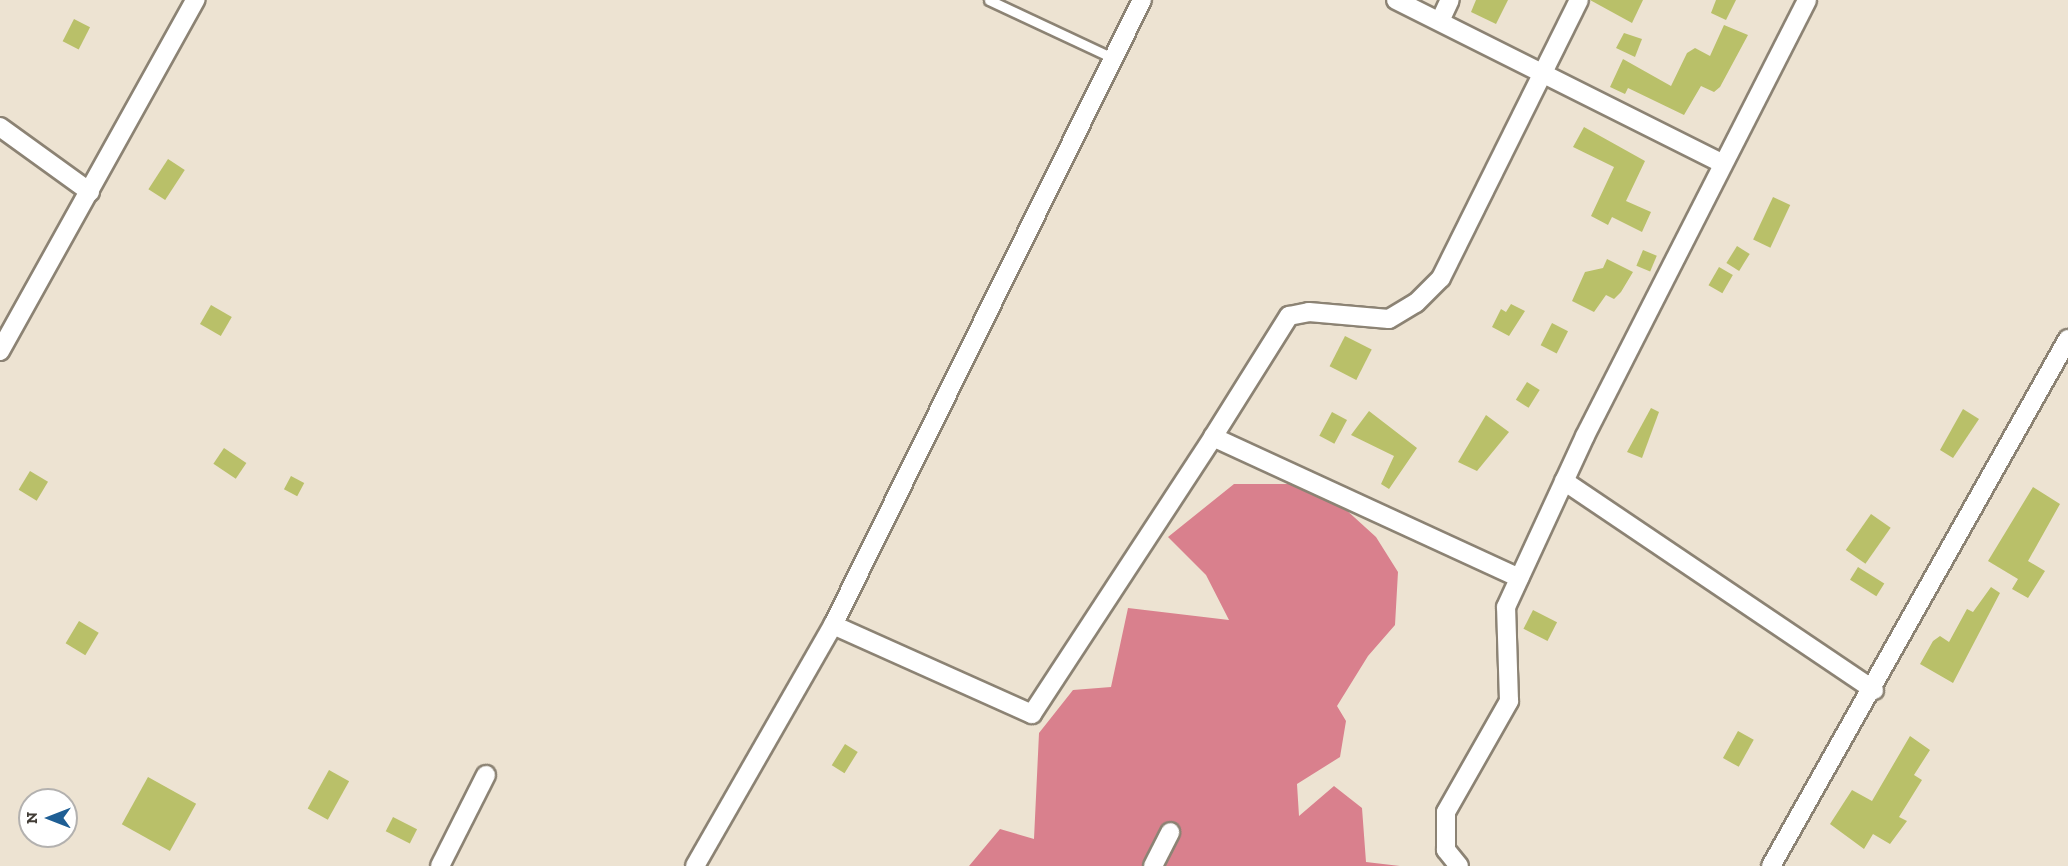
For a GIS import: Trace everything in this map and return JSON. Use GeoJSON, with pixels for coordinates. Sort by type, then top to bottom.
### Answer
{"type":"FeatureCollection","features":[{"type":"Feature","properties":{"kind":"street"},"geometry":{"type":"LineString","coordinates":[[0,351],[195,0]]}},
{"type":"Feature","properties":{"kind":"street"},"geometry":{"type":"LineString","coordinates":[[695,866],[833,625],[1142,0]]}},
{"type":"Feature","properties":{"kind":"street"},"geometry":{"type":"LineString","coordinates":[[1396,0],[1543,71],[1722,163]]}},
{"type":"Feature","properties":{"kind":"street"},"geometry":{"type":"LineString","coordinates":[[1440,21],[1450,0]]}},
{"type":"Feature","properties":{"kind":"street"},"geometry":{"type":"LineString","coordinates":[[833,625],[1032,714],[1289,316],[1309,312],[1389,320],[1441,278],[1579,0]]}},
{"type":"Feature","properties":{"kind":"street"},"geometry":{"type":"LineString","coordinates":[[1459,866],[1446,850],[1446,812],[1509,701],[1506,607],[1564,481],[1722,163],[1807,0]]}},
{"type":"Feature","properties":{"kind":"street"},"geometry":{"type":"LineString","coordinates":[[0,127],[90,192]]}},
{"type":"Feature","properties":{"kind":"street"},"geometry":{"type":"LineString","coordinates":[[1771,866],[1874,690],[2068,339]]}},
{"type":"Feature","properties":{"kind":"street"},"geometry":{"type":"LineString","coordinates":[[1213,437],[1520,578]]}},
{"type":"Feature","properties":{"kind":"street"},"geometry":{"type":"LineString","coordinates":[[1564,481],[1874,690]]}},
{"type":"Feature","properties":{"kind":"street"},"geometry":{"type":"LineString","coordinates":[[440,866],[486,775]]}},
{"type":"Feature","properties":{"kind":"street"},"geometry":{"type":"LineString","coordinates":[[1153,866],[1170,832]]}},
{"type":"Feature","properties":{"kind":"lane"},"geometry":{"type":"LineString","coordinates":[[989,0],[1113,58]]}},
{"type":"Feature","properties":{"kind":"shaded area"},"geometry":{"type":"Polygon","coordinates":[[[1234,484],[1292,484],[1332,497],[1376,537],[1398,572],[1395,625],[1368,656],[1337,706],[1346,721],[1340,757],[1297,784],[1299,816],[1334,786],[1362,808],[1366,862],[1400,866],[969,866],[1000,829],[1034,839],[1039,733],[1073,690],[1111,687],[1128,608],[1229,620],[1206,575],[1168,537],[1234,484]]]}},
{"type":"Feature","properties":{"kind":"building"},"geometry":{"type":"Polygon","coordinates":[[[1476,0],[1508,0],[1496,24],[1471,12],[1476,0]]]}},
{"type":"Feature","properties":{"kind":"building"},"geometry":{"type":"Polygon","coordinates":[[[1590,0],[1643,0],[1632,23],[1590,0]]]}},
{"type":"Feature","properties":{"kind":"building"},"geometry":{"type":"Polygon","coordinates":[[[1716,0],[1736,0],[1726,20],[1711,13],[1716,0]]]}},
{"type":"Feature","properties":{"kind":"building"},"geometry":{"type":"Polygon","coordinates":[[[74,19],[90,27],[79,49],[63,41],[74,19]]]}},
{"type":"Feature","properties":{"kind":"building"},"geometry":{"type":"Polygon","coordinates":[[[1724,25],[1748,35],[1720,87],[1714,92],[1701,86],[1684,115],[1628,88],[1625,94],[1610,87],[1623,59],[1671,86],[1687,53],[1695,48],[1710,56],[1724,25]]]}},
{"type":"Feature","properties":{"kind":"building"},"geometry":{"type":"Polygon","coordinates":[[[1624,33],[1642,39],[1635,57],[1616,48],[1624,33]]]}},
{"type":"Feature","properties":{"kind":"building"},"geometry":{"type":"Polygon","coordinates":[[[1584,127],[1645,161],[1626,201],[1651,212],[1642,232],[1612,217],[1608,225],[1591,216],[1614,167],[1573,147],[1584,127]]]}},
{"type":"Feature","properties":{"kind":"building"},"geometry":{"type":"Polygon","coordinates":[[[168,159],[185,170],[165,200],[148,189],[168,159]]]}},
{"type":"Feature","properties":{"kind":"building"},"geometry":{"type":"Polygon","coordinates":[[[1773,197],[1790,205],[1770,248],[1753,240],[1773,197]]]}},
{"type":"Feature","properties":{"kind":"building"},"geometry":{"type":"Polygon","coordinates":[[[1737,246],[1750,254],[1739,271],[1726,263],[1737,246]]]}},
{"type":"Feature","properties":{"kind":"building"},"geometry":{"type":"Polygon","coordinates":[[[1643,250],[1657,256],[1650,272],[1636,266],[1643,250]]]}},
{"type":"Feature","properties":{"kind":"building"},"geometry":{"type":"Polygon","coordinates":[[[1607,259],[1633,272],[1621,292],[1614,299],[1606,295],[1594,312],[1572,301],[1585,272],[1603,268],[1607,259]]]}},
{"type":"Feature","properties":{"kind":"building"},"geometry":{"type":"Polygon","coordinates":[[[1719,267],[1733,275],[1722,293],[1708,285],[1719,267]]]}},
{"type":"Feature","properties":{"kind":"building"},"geometry":{"type":"Polygon","coordinates":[[[1511,304],[1525,311],[1509,336],[1492,327],[1501,309],[1506,312],[1511,304]]]}},
{"type":"Feature","properties":{"kind":"building"},"geometry":{"type":"Polygon","coordinates":[[[211,305],[232,317],[221,336],[200,324],[211,305]]]}},
{"type":"Feature","properties":{"kind":"building"},"geometry":{"type":"Polygon","coordinates":[[[1552,323],[1568,331],[1557,353],[1541,345],[1552,323]]]}},
{"type":"Feature","properties":{"kind":"building"},"geometry":{"type":"Polygon","coordinates":[[[1345,336],[1372,350],[1356,380],[1330,366],[1345,336]]]}},
{"type":"Feature","properties":{"kind":"building"},"geometry":{"type":"Polygon","coordinates":[[[1527,382],[1540,390],[1529,408],[1516,400],[1527,382]]]}},
{"type":"Feature","properties":{"kind":"building"},"geometry":{"type":"Polygon","coordinates":[[[1651,408],[1659,412],[1642,458],[1627,452],[1651,408]]]}},
{"type":"Feature","properties":{"kind":"building"},"geometry":{"type":"Polygon","coordinates":[[[1963,409],[1979,419],[1953,458],[1940,450],[1963,409]]]}},
{"type":"Feature","properties":{"kind":"building"},"geometry":{"type":"Polygon","coordinates":[[[1369,411],[1417,448],[1389,489],[1381,484],[1394,456],[1351,435],[1369,411]]]}},
{"type":"Feature","properties":{"kind":"building"},"geometry":{"type":"Polygon","coordinates":[[[1332,412],[1347,420],[1334,444],[1319,436],[1332,412]]]}},
{"type":"Feature","properties":{"kind":"building"},"geometry":{"type":"Polygon","coordinates":[[[1486,415],[1509,432],[1477,471],[1458,462],[1486,415]]]}},
{"type":"Feature","properties":{"kind":"building"},"geometry":{"type":"Polygon","coordinates":[[[224,448],[246,463],[236,479],[213,464],[224,448]]]}},
{"type":"Feature","properties":{"kind":"building"},"geometry":{"type":"Polygon","coordinates":[[[30,471],[48,482],[37,501],[19,490],[30,471]]]}},
{"type":"Feature","properties":{"kind":"building"},"geometry":{"type":"Polygon","coordinates":[[[291,476],[304,483],[297,496],[284,489],[291,476]]]}},
{"type":"Feature","properties":{"kind":"building"},"geometry":{"type":"Polygon","coordinates":[[[2033,487],[2060,504],[2028,561],[2045,571],[2028,598],[2012,589],[2018,579],[1988,561],[2033,487]]]}},
{"type":"Feature","properties":{"kind":"building"},"geometry":{"type":"Polygon","coordinates":[[[1871,514],[1891,528],[1865,564],[1846,550],[1871,514]]]}},
{"type":"Feature","properties":{"kind":"building"},"geometry":{"type":"Polygon","coordinates":[[[1858,567],[1884,583],[1876,596],[1850,580],[1858,567]]]}},
{"type":"Feature","properties":{"kind":"building"},"geometry":{"type":"Polygon","coordinates":[[[1991,587],[2000,593],[1953,683],[1920,664],[1933,641],[1940,636],[1949,642],[1967,609],[1973,612],[1991,587]]]}},
{"type":"Feature","properties":{"kind":"building"},"geometry":{"type":"Polygon","coordinates":[[[1533,610],[1557,622],[1548,641],[1523,629],[1533,610]]]}},
{"type":"Feature","properties":{"kind":"building"},"geometry":{"type":"Polygon","coordinates":[[[79,621],[99,633],[85,655],[66,643],[79,621]]]}},
{"type":"Feature","properties":{"kind":"building"},"geometry":{"type":"Polygon","coordinates":[[[1738,731],[1754,740],[1739,767],[1723,758],[1738,731]]]}},
{"type":"Feature","properties":{"kind":"building"},"geometry":{"type":"Polygon","coordinates":[[[1910,736],[1930,750],[1914,775],[1922,780],[1899,817],[1907,821],[1890,844],[1873,834],[1864,849],[1830,824],[1852,790],[1872,801],[1910,736]]]}},
{"type":"Feature","properties":{"kind":"building"},"geometry":{"type":"Polygon","coordinates":[[[845,744],[858,752],[844,773],[832,765],[845,744]]]}},
{"type":"Feature","properties":{"kind":"building"},"geometry":{"type":"Polygon","coordinates":[[[329,770],[349,781],[328,820],[308,808],[329,770]]]}},
{"type":"Feature","properties":{"kind":"building"},"geometry":{"type":"Polygon","coordinates":[[[148,777],[196,804],[170,851],[122,824],[148,777]]]}},
{"type":"Feature","properties":{"kind":"building"},"geometry":{"type":"Polygon","coordinates":[[[393,817],[417,829],[410,844],[386,831],[393,817]]]}}]}
